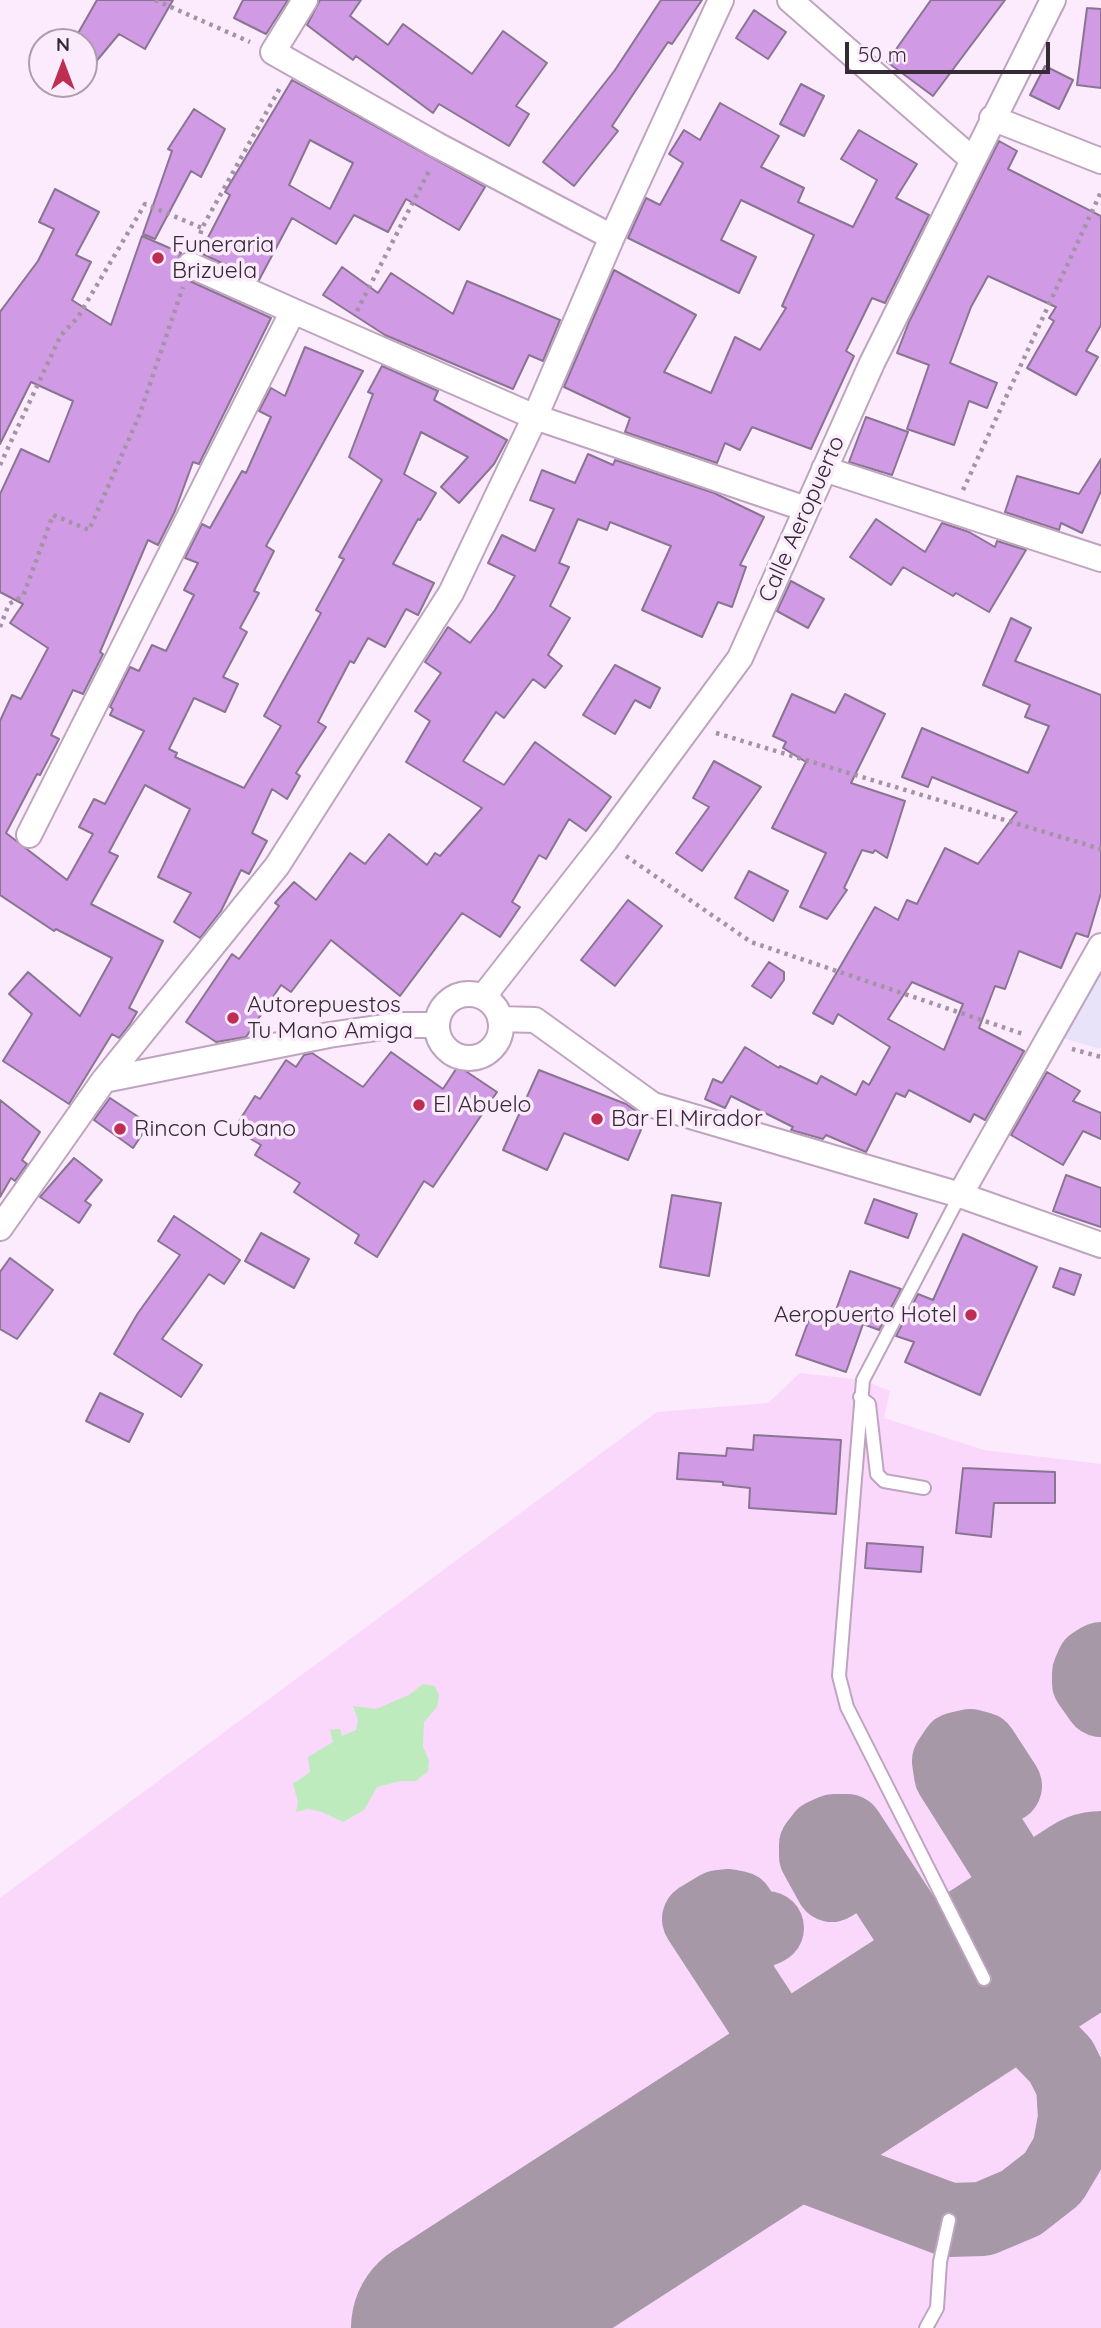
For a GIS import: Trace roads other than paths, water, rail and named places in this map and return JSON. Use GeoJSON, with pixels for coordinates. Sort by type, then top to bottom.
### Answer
{"type":"FeatureCollection","features":[{"type":"Feature","properties":{"kind":"street"},"geometry":{"type":"LineString","coordinates":[[305,0],[283,58],[442,147],[612,237]]}},
{"type":"Feature","properties":{"kind":"street"},"geometry":{"type":"LineString","coordinates":[[0,1228],[104,1080],[277,866],[451,593],[535,417],[612,237],[721,0]]}},
{"type":"Feature","properties":{"kind":"street"},"geometry":{"type":"LineString","coordinates":[[790,0],[974,160]]}},
{"type":"Feature","properties":{"kind":"street","name":"Calle Aeropuerto"},"geometry":{"type":"LineString","coordinates":[[484,997],[605,841],[688,724],[740,658],[872,363],[1053,0]]}},
{"type":"Feature","properties":{"kind":"street"},"geometry":{"type":"LineString","coordinates":[[992,118],[1101,160]]}},
{"type":"Feature","properties":{"kind":"street"},"geometry":{"type":"LineString","coordinates":[[190,265],[535,417],[806,509]]}},
{"type":"Feature","properties":{"kind":"street"},"geometry":{"type":"LineString","coordinates":[[29,835],[293,311]]}},
{"type":"Feature","properties":{"kind":"street"},"geometry":{"type":"LineString","coordinates":[[824,469],[1101,559]]}},
{"type":"Feature","properties":{"kind":"street"},"geometry":{"type":"LineString","coordinates":[[960,1195],[1101,946]]}},
{"type":"Feature","properties":{"kind":"street"},"geometry":{"type":"LineString","coordinates":[[467,994],[484,997],[494,1006],[500,1019],[500,1032],[495,1045],[485,1054],[472,1058],[458,1057],[447,1050],[439,1039],[436,1025],[440,1010],[452,998],[467,994]]}},
{"type":"Feature","properties":{"kind":"street"},"geometry":{"type":"LineString","coordinates":[[500,1019],[536,1020],[653,1105],[960,1195],[1101,1245]]}},
{"type":"Feature","properties":{"kind":"street"},"geometry":{"type":"LineString","coordinates":[[104,1080],[329,1035],[397,1025],[436,1025]]}},
{"type":"Feature","properties":{"kind":"lane"},"geometry":{"type":"LineString","coordinates":[[960,1195],[863,1380],[839,1676],[847,1707],[984,1979]]}},
{"type":"Feature","properties":{"kind":"lane"},"geometry":{"type":"LineString","coordinates":[[860,1397],[869,1404],[877,1474],[884,1481],[924,1488]]}},
{"type":"Feature","properties":{"kind":"lane"},"geometry":{"type":"LineString","coordinates":[[926,2328],[937,2308],[940,2262],[949,2220]]}},
{"type":"Feature","properties":{"kind":"place","name":"Funeraria Brizuela"},"geometry":{"type":"Point","coordinates":[158,258]}},
{"type":"Feature","properties":{"kind":"place","name":"Autorepuestos Tu Mano Amiga"},"geometry":{"type":"Point","coordinates":[233,1018]}},
{"type":"Feature","properties":{"kind":"place","name":"El Abuelo"},"geometry":{"type":"Point","coordinates":[419,1105]}},
{"type":"Feature","properties":{"kind":"place","name":"Bar El Mirador"},"geometry":{"type":"Point","coordinates":[597,1119]}},
{"type":"Feature","properties":{"kind":"place","name":"Rincon Cubano"},"geometry":{"type":"Point","coordinates":[120,1129]}},
{"type":"Feature","properties":{"kind":"place","name":"Aeropuerto Hotel"},"geometry":{"type":"Point","coordinates":[971,1315]}}]}
